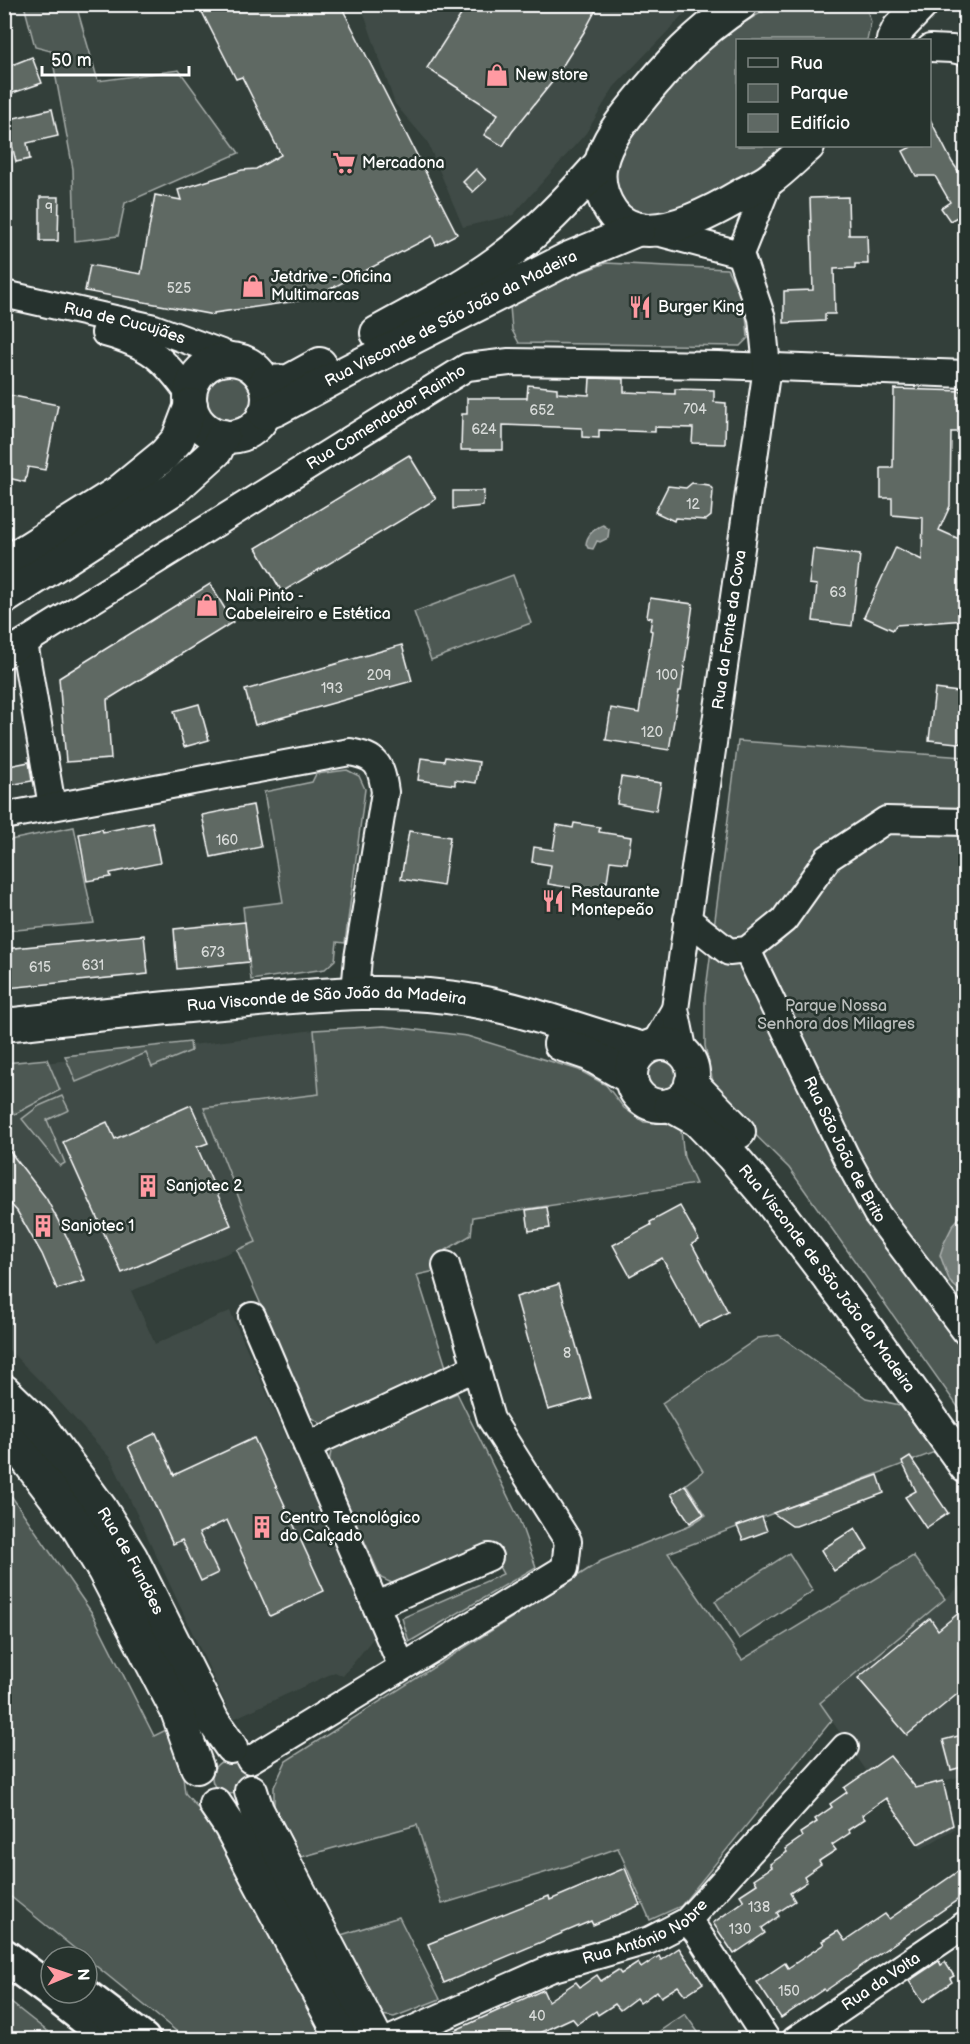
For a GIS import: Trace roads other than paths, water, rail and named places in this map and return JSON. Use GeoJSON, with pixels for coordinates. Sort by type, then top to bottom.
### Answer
{"type":"FeatureCollection","features":[{"type":"Feature","properties":{"kind":"highway"},"geometry":{"type":"LineString","coordinates":[[4,1936],[39,1962]]}},
{"type":"Feature","properties":{"kind":"highway"},"geometry":{"type":"LineString","coordinates":[[4,1956],[39,1982]]}},
{"type":"Feature","properties":{"kind":"highway"},"geometry":{"type":"LineString","coordinates":[[69,2005],[113,2040]]}},
{"type":"Feature","properties":{"kind":"highway"},"geometry":{"type":"LineString","coordinates":[[97,2005],[143,2040]]}},
{"type":"Feature","properties":{"kind":"main road"},"geometry":{"type":"LineString","coordinates":[[896,30],[922,4]]}},
{"type":"Feature","properties":{"kind":"main road"},"geometry":{"type":"LineString","coordinates":[[644,230],[627,225],[612,213],[605,200],[599,179],[601,163],[622,122],[662,72],[728,9]]}},
{"type":"Feature","properties":{"kind":"main road","name":"Rua Visconde de São João da Madeira"},"geometry":{"type":"LineString","coordinates":[[264,414],[277,410],[567,259],[644,230],[676,225],[701,217],[770,179],[807,147]]}},
{"type":"Feature","properties":{"kind":"main road","name":"Rua Visconde de São João da Madeira"},"geometry":{"type":"LineString","coordinates":[[254,371],[289,381],[468,282],[533,234],[601,163]]}},
{"type":"Feature","properties":{"kind":"main road"},"geometry":{"type":"LineString","coordinates":[[4,564],[120,491],[164,454],[178,439],[196,376],[209,364],[225,359],[254,371],[268,398],[264,414],[250,430],[240,435],[223,436],[202,425],[195,416],[191,400]]}},
{"type":"Feature","properties":{"kind":"main road"},"geometry":{"type":"LineString","coordinates":[[4,598],[175,488],[216,451],[223,436]]}},
{"type":"Feature","properties":{"kind":"main road","name":"Rua Visconde de São João da Madeira"},"geometry":{"type":"LineString","coordinates":[[4,1025],[167,1007],[355,992],[388,992],[474,1001],[527,1013],[649,1047],[664,1044],[684,1053]]}},
{"type":"Feature","properties":{"kind":"main road","name":"Rua Visconde de São João da Madeira"},"geometry":{"type":"LineString","coordinates":[[4,1047],[312,1014],[386,1010],[470,1018],[520,1030],[589,1054],[631,1078],[640,1097],[649,1103],[659,1106],[670,1105],[697,1120],[732,1156],[768,1198],[858,1316],[966,1467]]}},
{"type":"Feature","properties":{"kind":"main road"},"geometry":{"type":"LineString","coordinates":[[631,1078],[636,1057],[649,1047]]}},
{"type":"Feature","properties":{"kind":"main road"},"geometry":{"type":"LineString","coordinates":[[670,1105],[687,1093],[691,1083],[690,1062],[684,1053]]}},
{"type":"Feature","properties":{"kind":"main road","name":"Rua Visconde de São João da Madeira"},"geometry":{"type":"LineString","coordinates":[[691,1083],[744,1138],[784,1187],[875,1309],[966,1439]]}},
{"type":"Feature","properties":{"kind":"main road","name":"Rua de Fundões"},"geometry":{"type":"LineString","coordinates":[[4,1391],[40,1426],[101,1509],[130,1557],[213,1721],[240,1753]]}},
{"type":"Feature","properties":{"kind":"main road","name":"Rua de Fundões"},"geometry":{"type":"LineString","coordinates":[[4,1434],[18,1448],[75,1523],[104,1572],[177,1711],[197,1767],[196,1776],[201,1793],[215,1804],[230,1826],[343,2040]]}},
{"type":"Feature","properties":{"kind":"main road"},"geometry":{"type":"LineString","coordinates":[[197,1767],[207,1753],[222,1746],[240,1753],[255,1775],[251,1791],[244,1799],[235,1804],[215,1804]]}},
{"type":"Feature","properties":{"kind":"main road"},"geometry":{"type":"LineString","coordinates":[[251,1791],[257,1810],[377,2040]]}},
{"type":"Feature","properties":{"kind":"street"},"geometry":{"type":"LineString","coordinates":[[931,48],[966,52]]}},
{"type":"Feature","properties":{"kind":"street"},"geometry":{"type":"LineString","coordinates":[[644,230],[740,254],[770,179]]}},
{"type":"Feature","properties":{"kind":"street","name":"Rua da Fonte da Cova"},"geometry":{"type":"LineString","coordinates":[[684,1053],[675,1010],[767,367],[762,318],[740,254]]}},
{"type":"Feature","properties":{"kind":"street","name":"Rua de Cucujães"},"geometry":{"type":"LineString","coordinates":[[4,294],[154,328],[254,371]]}},
{"type":"Feature","properties":{"kind":"street","name":"Rua de Cucujães"},"geometry":{"type":"LineString","coordinates":[[4,312],[134,342],[157,356],[169,367],[191,400]]}},
{"type":"Feature","properties":{"kind":"street","name":"Rua Comendador Rainho"},"geometry":{"type":"LineString","coordinates":[[14,649],[467,367],[509,362],[966,374]]}},
{"type":"Feature","properties":{"kind":"street"},"geometry":{"type":"LineString","coordinates":[[14,649],[52,806]]}},
{"type":"Feature","properties":{"kind":"street"},"geometry":{"type":"LineString","coordinates":[[4,816],[350,752],[368,755],[382,771],[385,792],[358,958],[355,992]]}},
{"type":"Feature","properties":{"kind":"street"},"geometry":{"type":"LineString","coordinates":[[687,919],[729,952],[747,950],[784,920],[828,858],[886,820],[966,822]]}},
{"type":"Feature","properties":{"kind":"street","name":"Rua São João de Brito"},"geometry":{"type":"LineString","coordinates":[[747,950],[846,1157],[877,1214],[966,1332]]}},
{"type":"Feature","properties":{"kind":"street","name":"Rua da Fonte da Cova"},"geometry":{"type":"LineString","coordinates":[[649,1047],[675,1010]]}},
{"type":"Feature","properties":{"kind":"street"},"geometry":{"type":"LineString","coordinates":[[240,1753],[402,1667],[565,1568],[568,1541],[490,1419],[446,1265]]}},
{"type":"Feature","properties":{"kind":"street"},"geometry":{"type":"LineString","coordinates":[[252,1316],[402,1667]]}},
{"type":"Feature","properties":{"kind":"street"},"geometry":{"type":"LineString","coordinates":[[307,1446],[477,1367]]}},
{"type":"Feature","properties":{"kind":"street"},"geometry":{"type":"LineString","coordinates":[[377,1605],[489,1557]]}},
{"type":"Feature","properties":{"kind":"street","name":"Rua António Nobre"},"geometry":{"type":"LineString","coordinates":[[389,2040],[550,1969],[650,1940],[687,1921],[845,1747]]}},
{"type":"Feature","properties":{"kind":"street"},"geometry":{"type":"LineString","coordinates":[[687,1921],[697,1932],[767,2040]]}},
{"type":"Feature","properties":{"kind":"street","name":"Rua da Volta"},"geometry":{"type":"LineString","coordinates":[[795,2040],[965,1929]]}},
{"type":"Feature","properties":{"kind":"place","name":"New store"},"geometry":{"type":"Point","coordinates":[497,75]}},
{"type":"Feature","properties":{"kind":"place","name":"Mercadona"},"geometry":{"type":"Point","coordinates":[344,163]}},
{"type":"Feature","properties":{"kind":"place","name":"Jetdrive - Oficina Multimarcas"},"geometry":{"type":"Point","coordinates":[253,286]}},
{"type":"Feature","properties":{"kind":"place","name":"Burger King"},"geometry":{"type":"Point","coordinates":[640,307]}},
{"type":"Feature","properties":{"kind":"place","name":"Nali Pinto - Cabeleireiro e Estética"},"geometry":{"type":"Point","coordinates":[207,605]}},
{"type":"Feature","properties":{"kind":"place","name":"Restaurante Montepeão"},"geometry":{"type":"Point","coordinates":[553,901]}},
{"type":"Feature","properties":{"kind":"place","name":"Sanjotec 2"},"geometry":{"type":"Point","coordinates":[148,1186]}},
{"type":"Feature","properties":{"kind":"place","name":"Sanjotec 1"},"geometry":{"type":"Point","coordinates":[43,1226]}},
{"type":"Feature","properties":{"kind":"place","name":"Centro Tecnológico do Calçado"},"geometry":{"type":"Point","coordinates":[262,1527]}},
{"type":"Feature","properties":{"kind":"park label","name":"Parque Nossa Senhora dos Milagres"},"geometry":{"type":"Point","coordinates":[836,1015]}}]}
